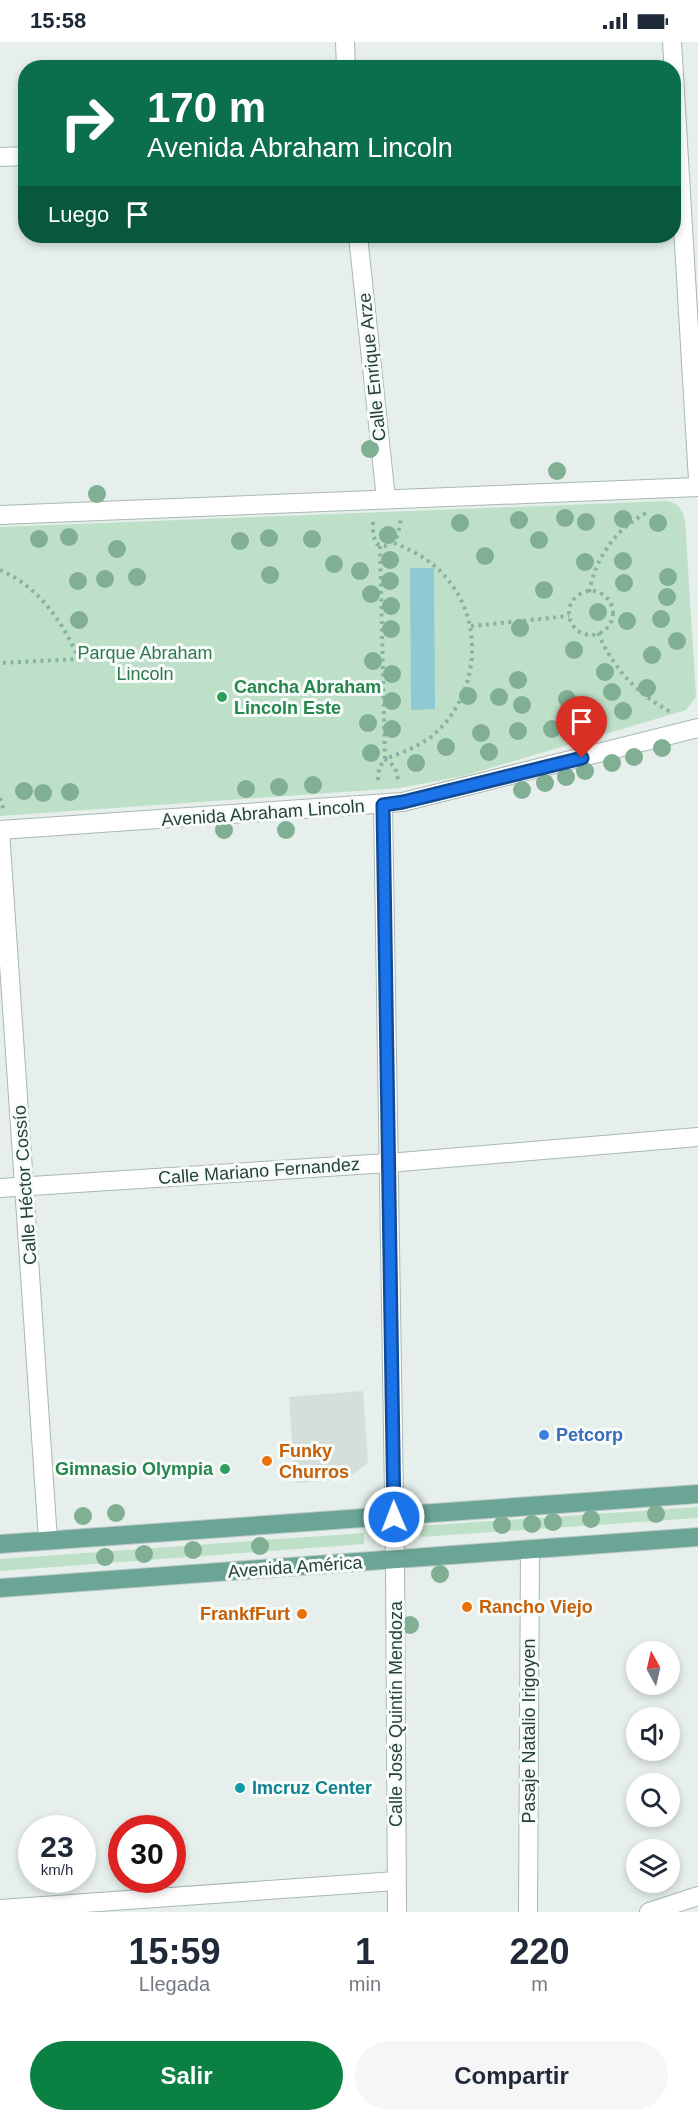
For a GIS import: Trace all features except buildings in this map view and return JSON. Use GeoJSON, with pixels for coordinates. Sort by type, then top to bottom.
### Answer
{"type":"FeatureCollection","features":[{"type":"Feature","properties":{"kind":"main road"},"geometry":{"type":"LineString","coordinates":[[0,1544],[698,1494]]}},
{"type":"Feature","properties":{"kind":"main road","name":"Avenida América"},"geometry":{"type":"LineString","coordinates":[[0,1588],[698,1537]]}},
{"type":"Feature","properties":{"kind":"street"},"geometry":{"type":"LineString","coordinates":[[345,42],[346,60]]}},
{"type":"Feature","properties":{"kind":"street"},"geometry":{"type":"LineString","coordinates":[[672,42],[673,60]]}},
{"type":"Feature","properties":{"kind":"street"},"geometry":{"type":"LineString","coordinates":[[0,157],[18,156]]}},
{"type":"Feature","properties":{"kind":"street"},"geometry":{"type":"LineString","coordinates":[[681,194],[698,480]]}},
{"type":"Feature","properties":{"kind":"street","name":"Calle Enrique Arze"},"geometry":{"type":"LineString","coordinates":[[359,243],[386,499]]}},
{"type":"Feature","properties":{"kind":"street"},"geometry":{"type":"LineString","coordinates":[[0,514],[698,487]]}},
{"type":"Feature","properties":{"kind":"street","name":"Avenida Abraham Lincoln"},"geometry":{"type":"LineString","coordinates":[[0,830],[383,805],[403,802],[698,728]]}},
{"type":"Feature","properties":{"kind":"street"},"geometry":{"type":"LineString","coordinates":[[383,805],[394,1517]]}},
{"type":"Feature","properties":{"kind":"street","name":"Calle Héctor Cossío"},"geometry":{"type":"LineString","coordinates":[[0,830],[48,1540]]}},
{"type":"Feature","properties":{"kind":"street","name":"Calle Mariano Fernandez"},"geometry":{"type":"LineString","coordinates":[[0,1188],[388,1163],[698,1137]]}},
{"type":"Feature","properties":{"kind":"street","name":"Calle José Quintín Mendoza"},"geometry":{"type":"LineString","coordinates":[[394,1517],[397,1912]]}},
{"type":"Feature","properties":{"kind":"street","name":"Pasaje Natalio Irigoyen"},"geometry":{"type":"LineString","coordinates":[[528,1912],[530,1549]]}},
{"type":"Feature","properties":{"kind":"street"},"geometry":{"type":"LineString","coordinates":[[0,1909],[396,1881]]}},
{"type":"Feature","properties":{"kind":"street"},"geometry":{"type":"LineString","coordinates":[[649,1912],[698,1896]]}},
{"type":"Feature","properties":{"kind":"path"},"geometry":{"type":"LineString","coordinates":[[589,592],[598,561],[613,538],[633,520],[649,511]]}},
{"type":"Feature","properties":{"kind":"path"},"geometry":{"type":"LineString","coordinates":[[380,546],[385,546],[397,537],[401,514]]}},
{"type":"Feature","properties":{"kind":"path"},"geometry":{"type":"LineString","coordinates":[[373,516],[373,535],[380,546],[386,759],[394,767],[399,783]]}},
{"type":"Feature","properties":{"kind":"path"},"geometry":{"type":"LineString","coordinates":[[378,784],[379,768],[386,759],[409,750],[430,737],[448,720],[461,699],[470,675],[473,650],[471,626],[464,607],[455,589],[443,573],[428,560],[392,542]]}},
{"type":"Feature","properties":{"kind":"path"},"geometry":{"type":"LineString","coordinates":[[0,570],[31,590],[51,610],[68,633],[79,658],[0,663]]}},
{"type":"Feature","properties":{"kind":"path"},"geometry":{"type":"LineString","coordinates":[[589,592],[602,594],[611,605],[612,618],[609,625],[598,633],[584,634],[573,626],[569,616],[571,604],[575,598],[589,592]]}},
{"type":"Feature","properties":{"kind":"path"},"geometry":{"type":"LineString","coordinates":[[471,626],[569,616]]}},
{"type":"Feature","properties":{"kind":"path"},"geometry":{"type":"LineString","coordinates":[[598,633],[609,655],[633,686],[648,699],[671,712]]}},
{"type":"Feature","properties":{"kind":"shaded area"},"geometry":{"type":"Polygon","coordinates":[[[363,1391],[368,1463],[347,1479],[295,1483],[289,1397],[363,1391]]]}},
{"type":"Feature","properties":{"kind":"green space","name":"Parque Abraham Lincoln"},"geometry":{"type":"Polygon","coordinates":[[[667,501],[679,508],[685,520],[696,697],[686,710],[463,776],[400,788],[0,816],[0,527],[667,501]]]}},
{"type":"Feature","properties":{"kind":"green space"},"geometry":{"type":"Polygon","coordinates":[[[698,1507],[698,1518],[420,1537],[418,1526],[698,1507]]]}},
{"type":"Feature","properties":{"kind":"green space"},"geometry":{"type":"Polygon","coordinates":[[[364,1533],[364,1544],[0,1571],[0,1559],[364,1533]]]}},
{"type":"Feature","properties":{"kind":"water"},"geometry":{"type":"Polygon","coordinates":[[[410,568],[434,568],[435,709],[411,710],[410,568]]]}},
{"type":"Feature","properties":{"kind":"place","name":"Cancha Abraham Lincoln Este"},"geometry":{"type":"Point","coordinates":[222,697]}},
{"type":"Feature","properties":{"kind":"place","name":"Petcorp"},"geometry":{"type":"Point","coordinates":[544,1435]}},
{"type":"Feature","properties":{"kind":"place","name":"Funky Churros"},"geometry":{"type":"Point","coordinates":[267,1461]}},
{"type":"Feature","properties":{"kind":"place","name":"Gimnasio Olympia"},"geometry":{"type":"Point","coordinates":[225,1469]}},
{"type":"Feature","properties":{"kind":"place","name":"Rancho Viejo"},"geometry":{"type":"Point","coordinates":[467,1607]}},
{"type":"Feature","properties":{"kind":"place","name":"FrankfFurt"},"geometry":{"type":"Point","coordinates":[302,1614]}},
{"type":"Feature","properties":{"kind":"place","name":"Imcruz Center"},"geometry":{"type":"Point","coordinates":[240,1788]}},
{"type":"Feature","properties":{"kind":"route"},"geometry":{"type":"LineString","coordinates":[[394,1517],[383,805],[582,758]]}}]}
